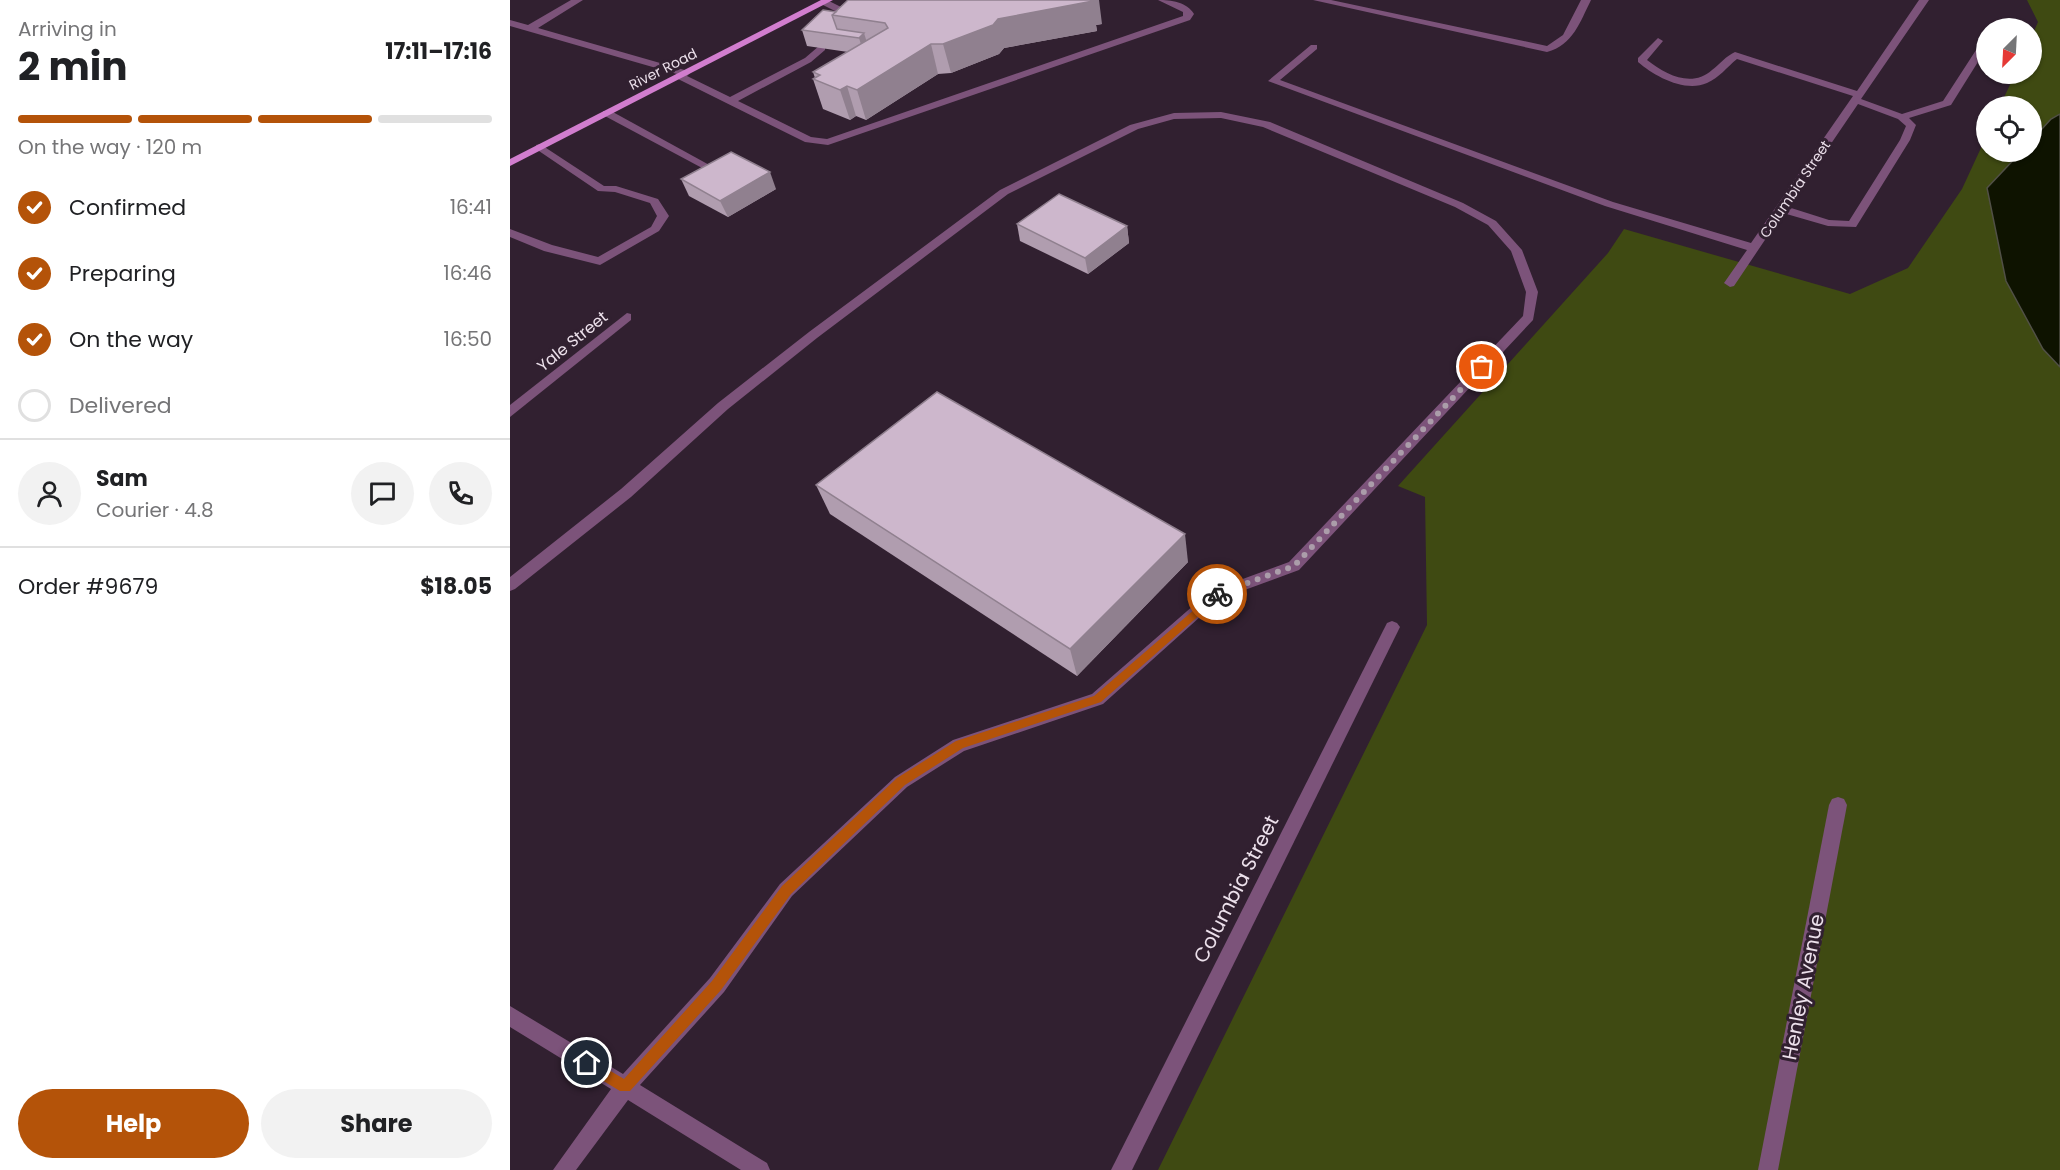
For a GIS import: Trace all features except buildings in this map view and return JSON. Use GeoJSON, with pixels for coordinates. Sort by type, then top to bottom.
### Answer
{"type":"FeatureCollection","features":[{"type":"Feature","properties":{"kind":"main road","name":"River Road"},"geometry":{"type":"LineString","coordinates":[[510,163],[826,1]]}},
{"type":"Feature","properties":{"kind":"street"},"geometry":{"type":"LineString","coordinates":[[530,29],[578,0]]}},
{"type":"Feature","properties":{"kind":"street"},"geometry":{"type":"LineString","coordinates":[[510,23],[683,74],[730,101],[809,140],[828,142],[1187,18],[1189,14],[1187,10],[1163,0]]}},
{"type":"Feature","properties":{"kind":"street"},"geometry":{"type":"LineString","coordinates":[[1318,0],[1547,49],[1556,48],[1563,41],[1586,0]]}},
{"type":"Feature","properties":{"kind":"street","name":"Columbia Street"},"geometry":{"type":"LineString","coordinates":[[1730,283],[1924,0]]}},
{"type":"Feature","properties":{"kind":"street"},"geometry":{"type":"LineString","coordinates":[[826,1],[848,14],[842,28]]}},
{"type":"Feature","properties":{"kind":"street"},"geometry":{"type":"LineString","coordinates":[[1658,41],[1641,60],[1657,73],[1691,83],[1702,82],[1735,55],[1857,98],[1902,117],[1911,125],[1905,140],[1852,225],[1828,223],[1781,209]]}},
{"type":"Feature","properties":{"kind":"street"},"geometry":{"type":"LineString","coordinates":[[1314,47],[1273,81],[1609,204],[1755,248]]}},
{"type":"Feature","properties":{"kind":"street"},"geometry":{"type":"LineString","coordinates":[[730,101],[808,60],[822,48]]}},
{"type":"Feature","properties":{"kind":"street"},"geometry":{"type":"LineString","coordinates":[[1902,117],[1947,103],[1976,57]]}},
{"type":"Feature","properties":{"kind":"street"},"geometry":{"type":"LineString","coordinates":[[607,113],[708,167]]}},
{"type":"Feature","properties":{"kind":"street"},"geometry":{"type":"LineString","coordinates":[[510,585],[626,493],[723,406],[813,335],[1004,192],[1134,127],[1164,118],[1221,115],[1266,124],[1459,205],[1492,223],[1516,250],[1532,292],[1529,317],[1294,566],[1215,594],[1097,699],[959,745],[901,782],[786,890],[717,985],[625,1087],[563,1170]]}},
{"type":"Feature","properties":{"kind":"street"},"geometry":{"type":"LineString","coordinates":[[510,233],[548,248],[600,261],[655,229],[663,216],[654,201],[616,189],[602,189],[540,147]]}},
{"type":"Feature","properties":{"kind":"street","name":"Yale Street"},"geometry":{"type":"LineString","coordinates":[[510,412],[627,318]]}},
{"type":"Feature","properties":{"kind":"street","name":"Columbia Street"},"geometry":{"type":"LineString","coordinates":[[1121,1170],[1392,627]]}},
{"type":"Feature","properties":{"kind":"street","name":"Henley Avenue"},"geometry":{"type":"LineString","coordinates":[[1768,1170],[1838,805]]}},
{"type":"Feature","properties":{"kind":"street"},"geometry":{"type":"LineString","coordinates":[[510,1016],[760,1170]]}},
{"type":"Feature","properties":{"kind":"green space"},"geometry":{"type":"Polygon","coordinates":[[[2027,0],[2060,0],[2060,114],[2051,119],[2042,129],[2042,96],[2005,96],[2010,84],[2042,84],[2042,18],[2036,18],[2027,0]]]}},
{"type":"Feature","properties":{"kind":"green space"},"geometry":{"type":"Polygon","coordinates":[[[1976,159],[1976,162],[2012,162],[1987,188],[2006,281],[2043,349],[2060,367],[2060,1170],[1158,1170],[1427,625],[1425,497],[1398,486],[1608,253],[1624,229],[1850,294],[1908,268],[1962,189],[1976,159]]]}},
{"type":"Feature","properties":{"kind":"shaded area"},"geometry":{"type":"Polygon","coordinates":[[[2060,114],[2060,367],[2043,349],[2006,281],[1987,188],[2012,162],[2042,162],[2042,129],[2051,119],[2060,114]]]}},
{"type":"Feature","properties":{"kind":"way so far"},"geometry":{"type":"LineString","coordinates":[[1217,594],[1294,566],[1482,367]]}},
{"type":"Feature","properties":{"kind":"route"},"geometry":{"type":"LineString","coordinates":[[587,1063],[625,1087],[717,985],[745,943],[786,890],[901,782],[959,745],[1097,699],[1217,594]]}}]}
